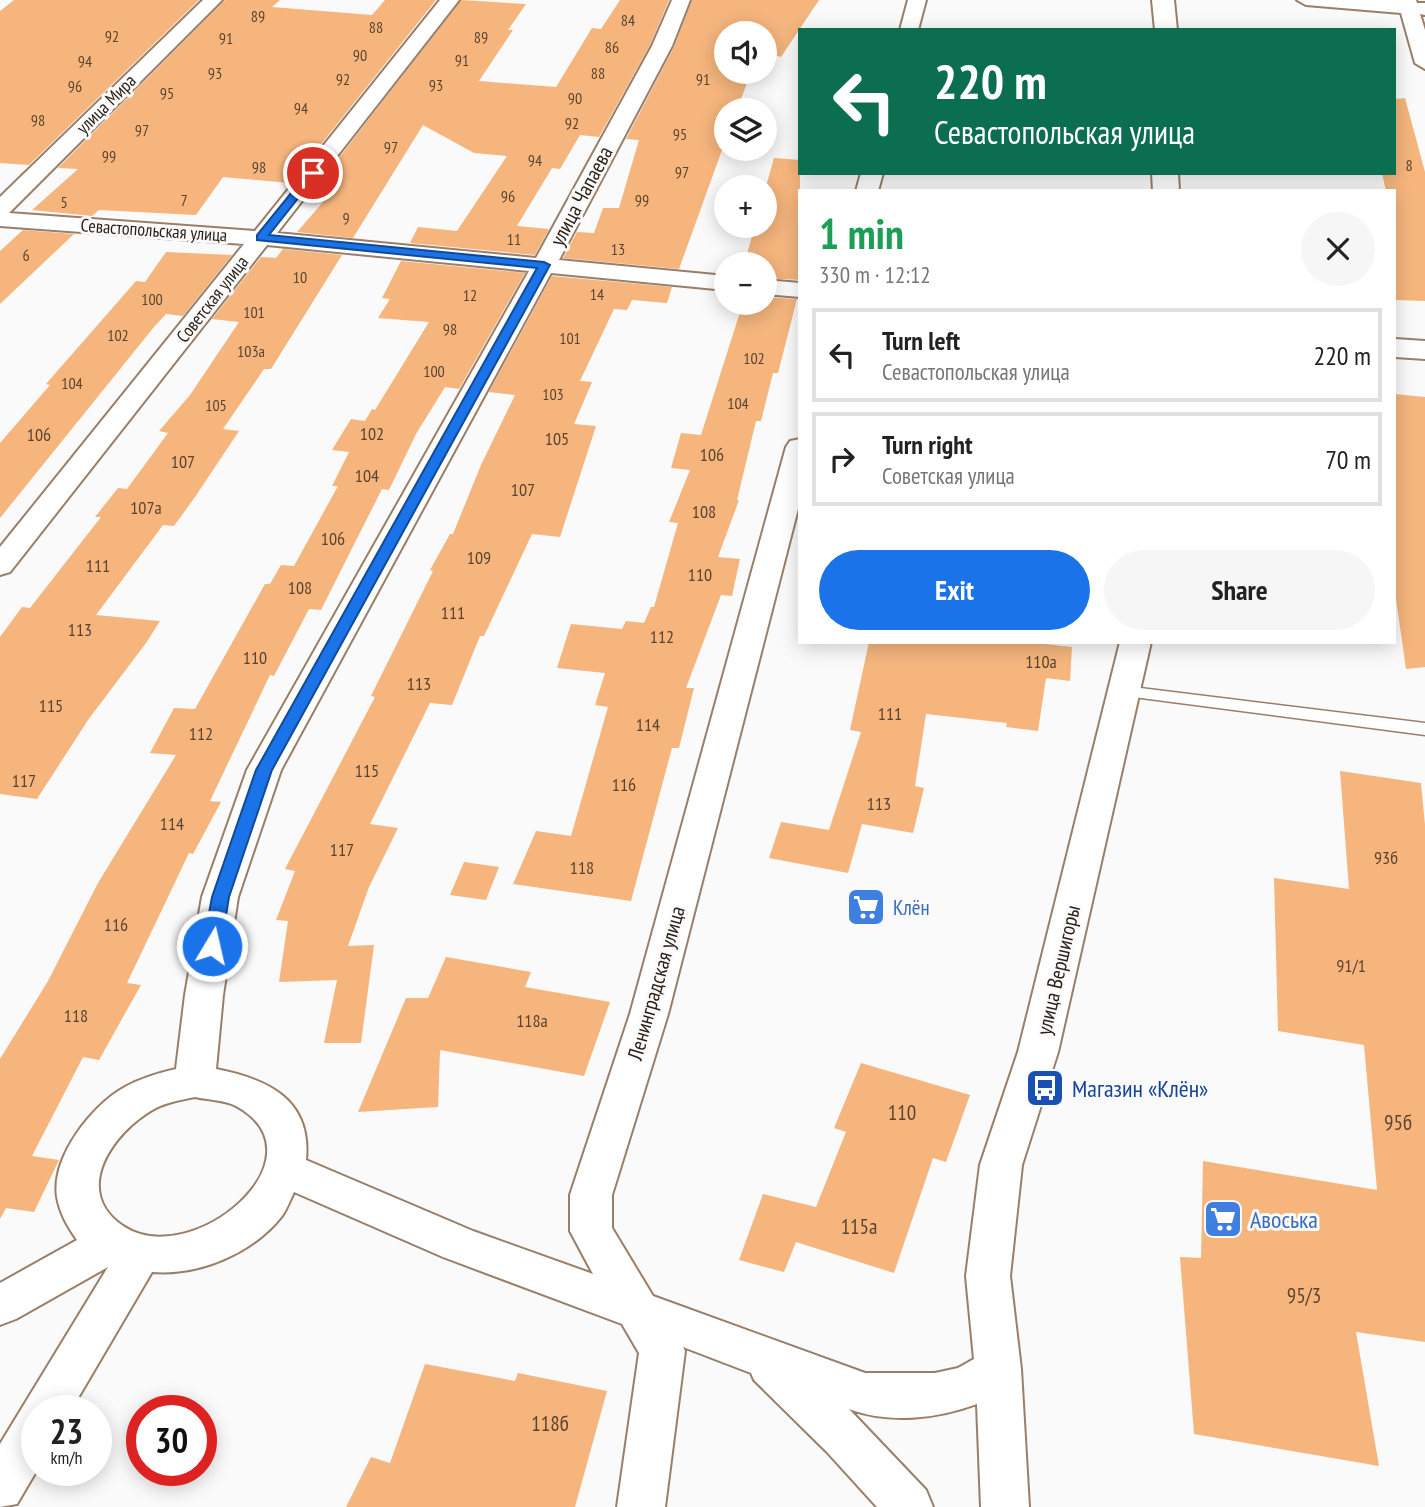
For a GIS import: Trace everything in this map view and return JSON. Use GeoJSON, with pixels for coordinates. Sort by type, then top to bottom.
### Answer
{"type":"FeatureCollection","features":[{"type":"Feature","properties":{"kind":"street","name":"улица Мира"},"geometry":{"type":"LineString","coordinates":[[0,209],[213,0]]}},
{"type":"Feature","properties":{"kind":"street","name":"Советская улица"},"geometry":{"type":"LineString","coordinates":[[0,566],[450,0]]}},
{"type":"Feature","properties":{"kind":"street","name":"улица Чапаева"},"geometry":{"type":"LineString","coordinates":[[195,1081],[204,995],[220,897],[264,770],[544,265],[662,46],[681,0]]}},
{"type":"Feature","properties":{"kind":"street"},"geometry":{"type":"LineString","coordinates":[[910,28],[917,0]]}},
{"type":"Feature","properties":{"kind":"street"},"geometry":{"type":"LineString","coordinates":[[1163,0],[1166,28]]}},
{"type":"Feature","properties":{"kind":"street"},"geometry":{"type":"LineString","coordinates":[[1306,0],[1413,6],[1425,63]]}},
{"type":"Feature","properties":{"kind":"street","name":"Севастопольская улица"},"geometry":{"type":"LineString","coordinates":[[0,219],[261,238],[714,282]]}},
{"type":"Feature","properties":{"kind":"street"},"geometry":{"type":"LineString","coordinates":[[777,288],[798,290]]}},
{"type":"Feature","properties":{"kind":"street"},"geometry":{"type":"LineString","coordinates":[[1396,348],[1425,350]]}},
{"type":"Feature","properties":{"kind":"street","name":"Ленинградская улица"},"geometry":{"type":"LineString","coordinates":[[641,1507],[662,1351],[591,1231],[592,1195],[649,1014],[798,455]]}},
{"type":"Feature","properties":{"kind":"street","name":"улица Вершигоры"},"geometry":{"type":"LineString","coordinates":[[1005,1507],[998,1368],[988,1276],[1001,1165],[1038,1052],[1136,644]]}},
{"type":"Feature","properties":{"kind":"street"},"geometry":{"type":"LineString","coordinates":[[195,1081],[223,1083],[248,1090],[268,1104],[282,1123],[289,1145],[286,1170],[272,1199],[247,1225],[214,1244],[177,1254],[126,1248],[90,1225],[78,1201],[78,1174],[87,1147],[106,1122],[132,1102],[162,1088],[195,1081]]}},
{"type":"Feature","properties":{"kind":"street"},"geometry":{"type":"LineString","coordinates":[[286,1170],[458,1244],[865,1394],[904,1398],[936,1396],[968,1388],[998,1368]]}},
{"type":"Feature","properties":{"kind":"street"},"geometry":{"type":"LineString","coordinates":[[0,1305],[126,1248]]}},
{"type":"Feature","properties":{"kind":"street"},"geometry":{"type":"LineString","coordinates":[[53,1395],[126,1248]]}},
{"type":"Feature","properties":{"kind":"street"},"geometry":{"type":"LineString","coordinates":[[764,1359],[844,1436],[909,1507]]}},
{"type":"Feature","properties":{"kind":"street"},"geometry":{"type":"LineString","coordinates":[[0,1488],[21,1453]]}},
{"type":"Feature","properties":{"kind":"lane"},"geometry":{"type":"LineString","coordinates":[[1124,691],[1425,729]]}},
{"type":"Feature","properties":{"kind":"building"},"geometry":{"type":"Polygon","coordinates":[[[14,0],[199,0],[29,165],[0,163],[0,11],[14,0]]]}},
{"type":"Feature","properties":{"kind":"building"},"geometry":{"type":"Polygon","coordinates":[[[225,0],[280,0],[272,7],[372,15],[385,0],[436,0],[290,183],[223,177],[196,215],[99,210],[92,216],[32,210],[78,169],[58,168],[225,0]]]}},
{"type":"Feature","properties":{"kind":"building"},"geometry":{"type":"Polygon","coordinates":[[[461,0],[526,4],[508,30],[513,30],[479,81],[556,87],[592,28],[601,29],[620,0],[669,0],[650,45],[599,137],[580,135],[560,169],[552,168],[517,226],[549,229],[535,255],[410,243],[418,227],[457,231],[507,156],[474,153],[423,125],[353,238],[297,232],[336,187],[318,185],[461,0]]]}},
{"type":"Feature","properties":{"kind":"building"},"geometry":{"type":"Polygon","coordinates":[[[692,0],[819,0],[781,57],[777,56],[777,21],[714,21],[714,84],[747,84],[741,98],[714,98],[714,161],[718,161],[679,269],[563,258],[577,232],[594,233],[603,208],[619,208],[639,140],[626,139],[674,47],[692,0]]]}},
{"type":"Feature","properties":{"kind":"building"},"geometry":{"type":"Polygon","coordinates":[[[1405,98],[1425,172],[1425,301],[1396,300],[1396,189],[1386,189],[1382,175],[1396,175],[1396,99],[1405,98]]]}},
{"type":"Feature","properties":{"kind":"building"},"geometry":{"type":"Polygon","coordinates":[[[777,158],[798,160],[798,280],[777,279],[777,252],[747,252],[752,238],[777,238],[777,175],[769,175],[773,161],[777,161],[777,158]]]}},
{"type":"Feature","properties":{"kind":"building"},"geometry":{"type":"Polygon","coordinates":[[[23,230],[74,234],[0,304],[0,251],[23,230]]]}},
{"type":"Feature","properties":{"kind":"building"},"geometry":{"type":"Polygon","coordinates":[[[283,249],[342,255],[271,369],[264,369],[223,429],[239,431],[195,497],[174,526],[163,525],[96,615],[160,621],[88,720],[37,799],[0,794],[0,637],[22,607],[30,608],[101,517],[95,517],[118,488],[127,489],[168,433],[159,431],[190,395],[239,322],[212,319],[261,257],[276,258],[283,249]]]}},
{"type":"Feature","properties":{"kind":"building"},"geometry":{"type":"Polygon","coordinates":[[[166,252],[232,255],[183,316],[166,314],[154,327],[0,518],[0,443],[50,385],[46,384],[136,281],[145,282],[166,252]]]}},
{"type":"Feature","properties":{"kind":"building"},"geometry":{"type":"Polygon","coordinates":[[[401,261],[525,273],[459,389],[445,387],[416,434],[389,490],[382,489],[321,610],[309,609],[274,676],[270,675],[210,801],[221,802],[193,854],[189,853],[127,983],[141,985],[99,1060],[83,1057],[32,1156],[59,1160],[34,1212],[6,1208],[0,1219],[0,1059],[48,981],[98,883],[176,755],[150,753],[174,708],[195,709],[265,584],[270,584],[281,565],[294,566],[338,486],[332,486],[349,452],[332,450],[351,419],[365,421],[372,409],[375,410],[429,322],[378,318],[390,299],[382,298],[401,261]]]}},
{"type":"Feature","properties":{"kind":"building"},"geometry":{"type":"Polygon","coordinates":[[[552,276],[672,287],[667,303],[632,300],[627,310],[614,309],[580,381],[592,382],[574,424],[596,426],[560,537],[532,534],[484,636],[480,636],[452,705],[430,703],[370,824],[398,828],[369,887],[348,946],[374,945],[361,1043],[324,1043],[337,980],[279,982],[288,921],[276,920],[295,871],[285,869],[375,697],[371,696],[433,571],[430,570],[450,534],[453,534],[481,465],[515,395],[489,392],[552,276]]]}},
{"type":"Feature","properties":{"kind":"building"},"geometry":{"type":"Polygon","coordinates":[[[777,298],[797,299],[778,373],[773,373],[761,421],[756,421],[739,500],[718,557],[740,559],[732,596],[721,595],[686,688],[694,688],[679,748],[672,748],[631,901],[513,884],[536,831],[571,836],[608,707],[595,705],[605,673],[557,668],[571,624],[622,629],[626,621],[644,623],[651,607],[654,607],[678,523],[669,522],[690,470],[671,468],[681,433],[701,435],[739,315],[777,315],[777,298]]]}},
{"type":"Feature","properties":{"kind":"building"},"geometry":{"type":"Polygon","coordinates":[[[1396,394],[1425,397],[1425,667],[1406,669],[1396,599],[1396,394]]]}},
{"type":"Feature","properties":{"kind":"building"},"geometry":{"type":"Polygon","coordinates":[[[869,644],[1044,644],[1072,647],[1070,681],[1046,678],[1038,731],[1006,727],[1007,723],[926,714],[915,786],[924,788],[913,833],[862,824],[848,873],[769,858],[781,822],[829,830],[861,732],[850,730],[869,644]]]}},
{"type":"Feature","properties":{"kind":"building"},"geometry":{"type":"Polygon","coordinates":[[[1340,771],[1421,783],[1425,825],[1425,1342],[1356,1332],[1379,1466],[1194,1434],[1180,1257],[1201,1258],[1203,1161],[1377,1190],[1364,1045],[1278,1031],[1274,878],[1349,889],[1340,771]]]}},
{"type":"Feature","properties":{"kind":"building"},"geometry":{"type":"Polygon","coordinates":[[[464,862],[499,867],[486,900],[450,895],[464,862]]]}},
{"type":"Feature","properties":{"kind":"building"},"geometry":{"type":"Polygon","coordinates":[[[446,957],[531,972],[525,987],[610,1002],[584,1076],[440,1050],[438,1107],[358,1112],[406,998],[428,998],[446,957]]]}},
{"type":"Feature","properties":{"kind":"building"},"geometry":{"type":"Polygon","coordinates":[[[861,1063],[970,1095],[946,1162],[933,1158],[894,1273],[796,1242],[784,1272],[739,1260],[763,1194],[816,1207],[846,1132],[834,1128],[861,1063]]]}},
{"type":"Feature","properties":{"kind":"building"},"geometry":{"type":"Polygon","coordinates":[[[425,1364],[515,1381],[518,1373],[607,1391],[575,1507],[346,1507],[371,1457],[390,1463],[425,1364]]]}},
{"type":"Feature","properties":{"kind":"place","name":"Клён"},"geometry":{"type":"Point","coordinates":[866,907]}},
{"type":"Feature","properties":{"kind":"place","name":"Магазин «Клён»"},"geometry":{"type":"Point","coordinates":[1045,1088]}},
{"type":"Feature","properties":{"kind":"place","name":"Авоська"},"geometry":{"type":"Point","coordinates":[1223,1219]}},
{"type":"Feature","properties":{"kind":"route"},"geometry":{"type":"LineString","coordinates":[[212,946],[220,897],[264,770],[544,265],[261,238],[313,173]]}}]}
